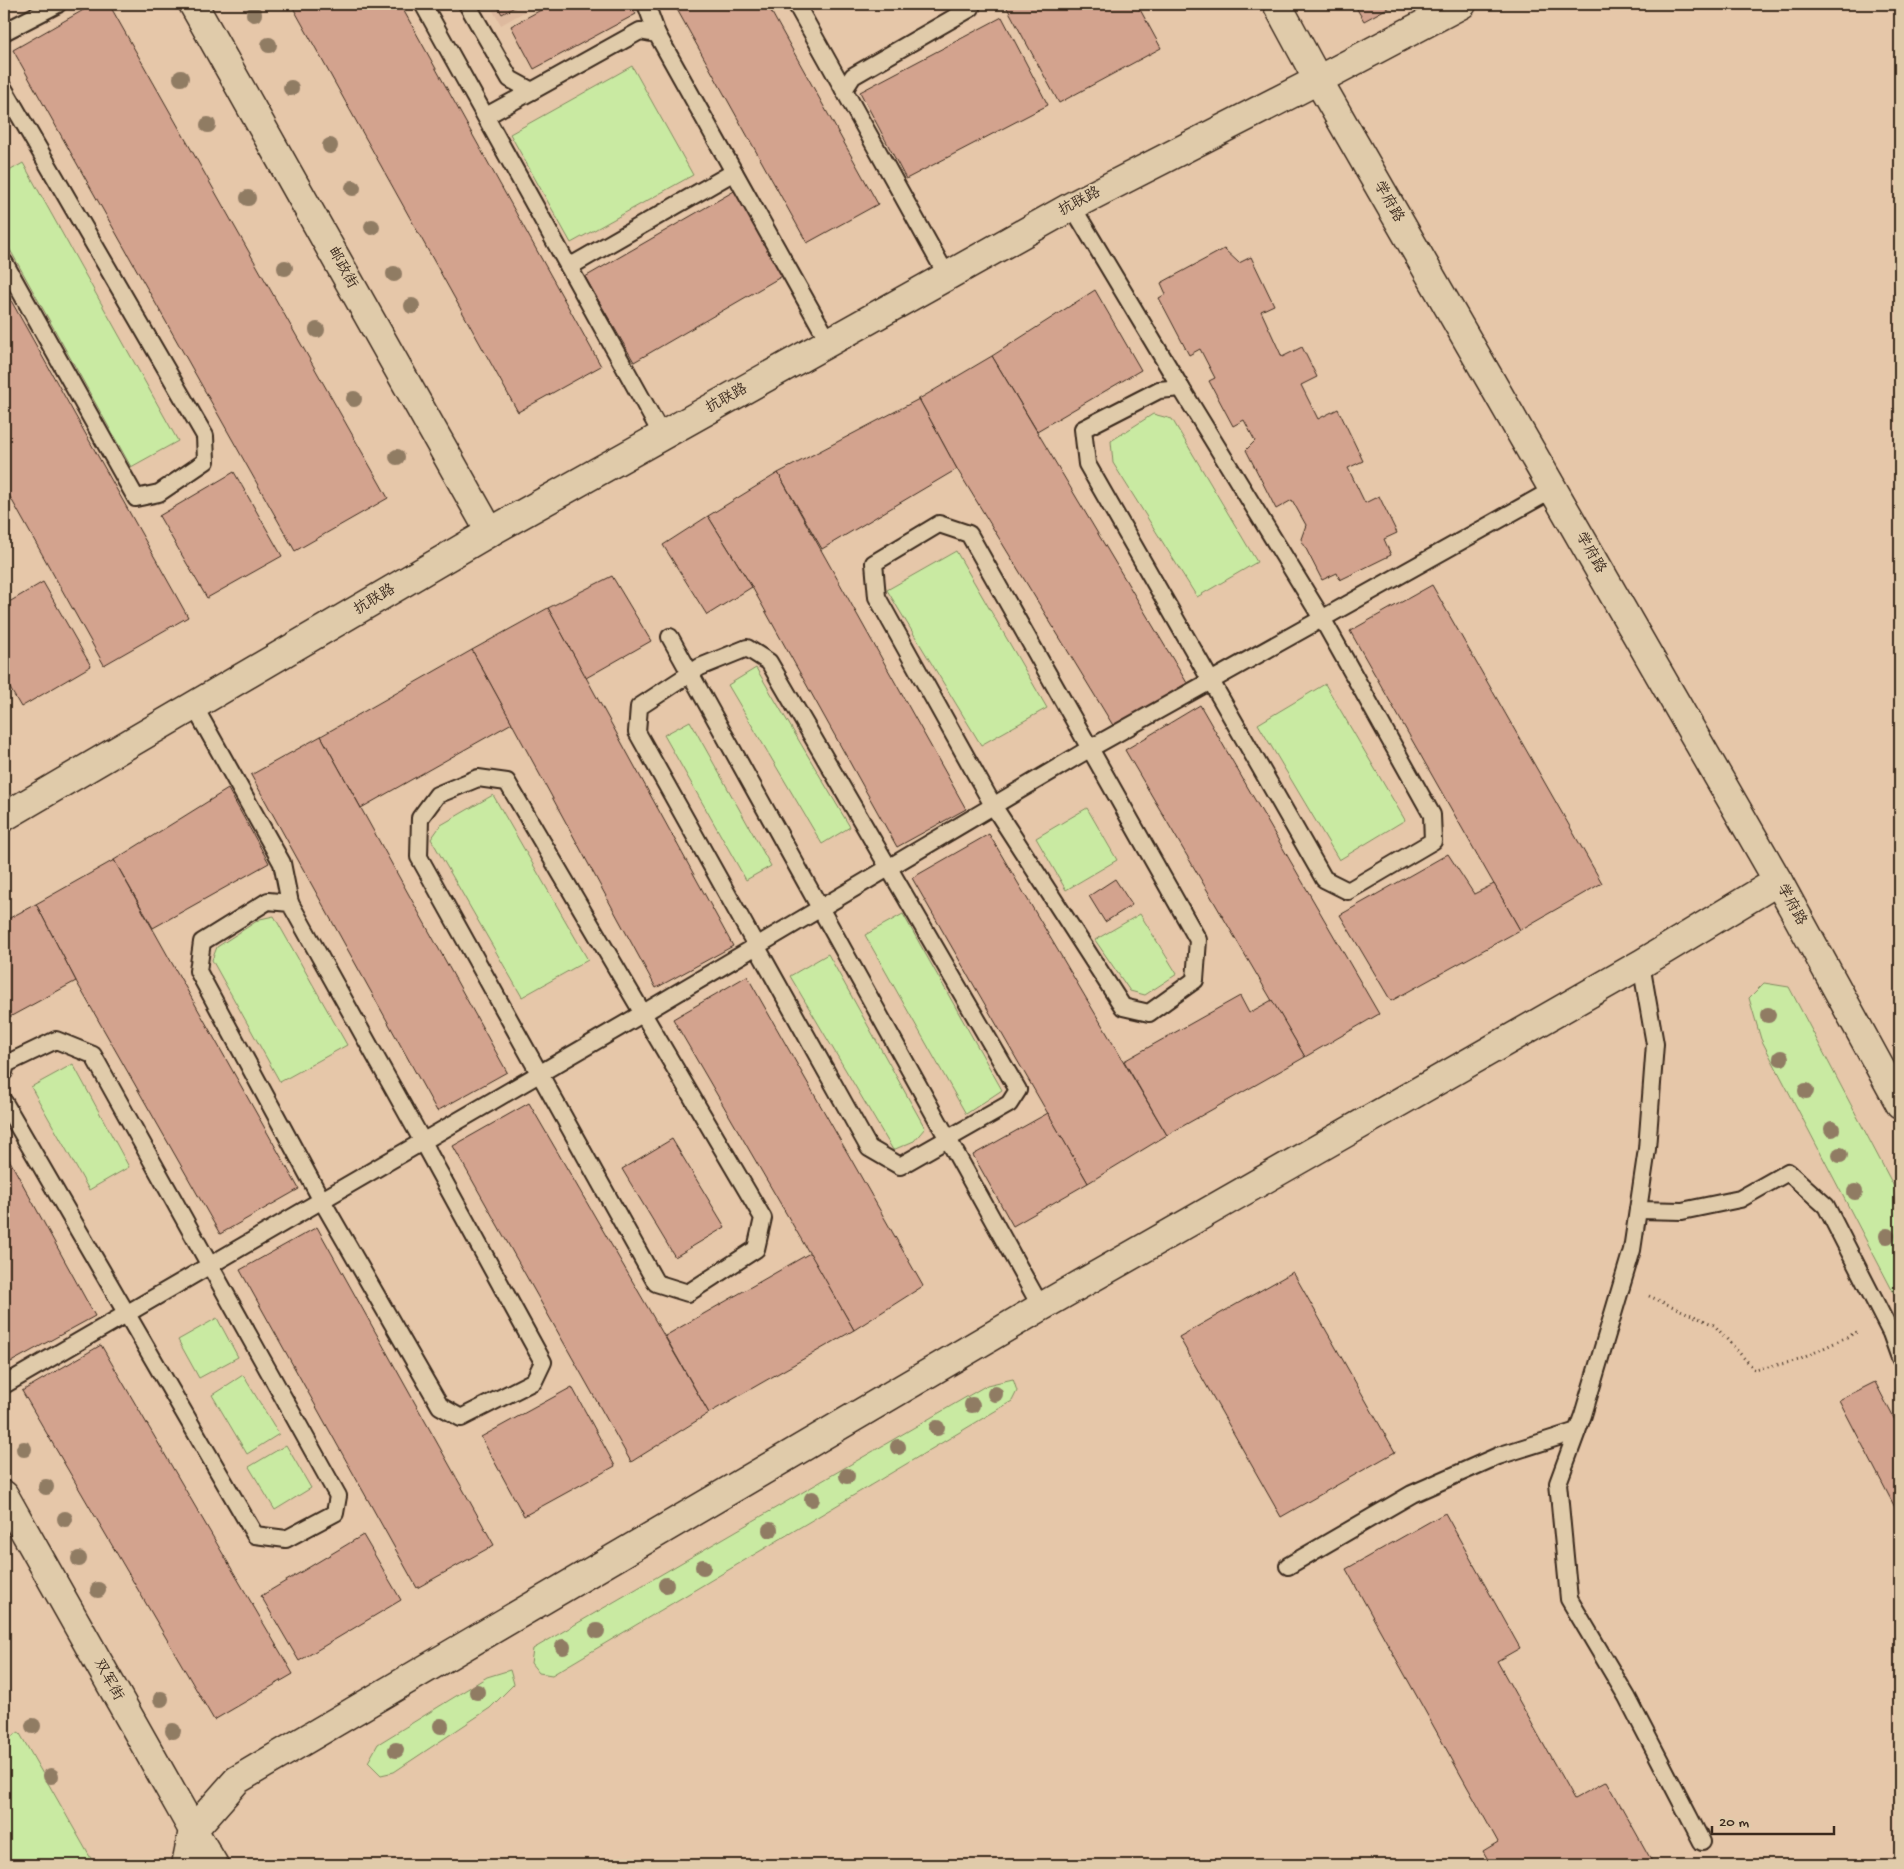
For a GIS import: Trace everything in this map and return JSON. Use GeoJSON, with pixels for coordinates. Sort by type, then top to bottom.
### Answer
{"type":"FeatureCollection","features":[{"type":"Feature","properties":{"kind":"street","name":"邮政街"},"geometry":{"type":"LineString","coordinates":[[193,4],[490,532]]}},
{"type":"Feature","properties":{"kind":"street","name":"学府路"},"geometry":{"type":"LineString","coordinates":[[1277,4],[1318,80],[1778,881],[1900,1104]]}},
{"type":"Feature","properties":{"kind":"street","name":"抗联路"},"geometry":{"type":"LineString","coordinates":[[4,818],[490,532],[1072,206],[1462,4]]}},
{"type":"Feature","properties":{"kind":"street"},"geometry":{"type":"LineString","coordinates":[[186,1865],[193,1830],[237,1780],[1041,1307],[1641,964],[1778,881]]}},
{"type":"Feature","properties":{"kind":"street","name":"双军街"},"geometry":{"type":"LineString","coordinates":[[4,1495],[214,1865]]}},
{"type":"Feature","properties":{"kind":"lane"},"geometry":{"type":"LineString","coordinates":[[4,32],[58,4]]}},
{"type":"Feature","properties":{"kind":"lane"},"geometry":{"type":"LineString","coordinates":[[423,4],[662,435]]}},
{"type":"Feature","properties":{"kind":"lane"},"geometry":{"type":"LineString","coordinates":[[467,4],[510,79],[532,91]]}},
{"type":"Feature","properties":{"kind":"lane"},"geometry":{"type":"LineString","coordinates":[[646,4],[657,34],[829,342]]}},
{"type":"Feature","properties":{"kind":"lane"},"geometry":{"type":"LineString","coordinates":[[796,4],[947,276]]}},
{"type":"Feature","properties":{"kind":"lane"},"geometry":{"type":"LineString","coordinates":[[844,90],[853,76],[971,8],[972,4]]}},
{"type":"Feature","properties":{"kind":"lane"},"geometry":{"type":"LineString","coordinates":[[486,116],[640,30],[657,34]]}},
{"type":"Feature","properties":{"kind":"lane"},"geometry":{"type":"LineString","coordinates":[[4,89],[205,436],[206,461],[159,493],[136,498],[4,262]]}},
{"type":"Feature","properties":{"kind":"lane"},"geometry":{"type":"LineString","coordinates":[[569,267],[734,172]]}},
{"type":"Feature","properties":{"kind":"lane"},"geometry":{"type":"LineString","coordinates":[[1072,206],[1323,620],[1432,815],[1432,841],[1348,891],[1324,879],[1087,464],[1083,429],[1159,390],[1181,388]]}},
{"type":"Feature","properties":{"kind":"lane"},"geometry":{"type":"LineString","coordinates":[[4,1385],[539,1074],[994,807],[1089,749],[1211,683],[1554,489]]}},
{"type":"Feature","properties":{"kind":"lane"},"geometry":{"type":"LineString","coordinates":[[939,524],[969,534],[1089,749],[1198,940],[1195,980],[1149,1013],[1123,1007],[994,807],[877,597],[874,563],[939,524]]}},
{"type":"Feature","properties":{"kind":"lane"},"geometry":{"type":"LineString","coordinates":[[670,637],[1041,1307]]}},
{"type":"Feature","properties":{"kind":"lane"},"geometry":{"type":"LineString","coordinates":[[747,648],[769,662],[1018,1090],[1009,1104],[900,1166],[869,1148],[637,732],[639,707],[690,674],[700,667],[747,648]]}},
{"type":"Feature","properties":{"kind":"lane"},"geometry":{"type":"LineString","coordinates":[[194,706],[282,863],[290,903],[543,1362],[534,1381],[461,1418],[440,1406],[321,1200],[198,971],[202,942],[268,901],[290,903]]}},
{"type":"Feature","properties":{"kind":"lane"},"geometry":{"type":"LineString","coordinates":[[478,778],[507,782],[643,1013],[763,1218],[756,1248],[688,1293],[656,1283],[419,857],[420,818],[437,795],[478,778]]}},
{"type":"Feature","properties":{"kind":"lane"},"geometry":{"type":"LineString","coordinates":[[1641,964],[1655,1044],[1647,1149],[1632,1250],[1577,1431],[1558,1483],[1568,1599],[1627,1697],[1702,1842]]}},
{"type":"Feature","properties":{"kind":"lane"},"geometry":{"type":"LineString","coordinates":[[4,1072],[6,1064],[56,1040],[93,1055],[338,1496],[335,1513],[286,1539],[255,1535],[125,1314],[4,1102]]}},
{"type":"Feature","properties":{"kind":"lane"},"geometry":{"type":"LineString","coordinates":[[1638,1210],[1682,1211],[1740,1198],[1788,1172],[1826,1206],[1884,1319],[1900,1358]]}},
{"type":"Feature","properties":{"kind":"lane"},"geometry":{"type":"LineString","coordinates":[[1288,1566],[1412,1494],[1498,1456],[1577,1431]]}},
{"type":"Feature","properties":{"kind":"path"},"geometry":{"type":"LineString","coordinates":[[1622,1283],[1714,1325],[1755,1370],[1799,1360],[1884,1319]]}},
{"type":"Feature","properties":{"kind":"shaded area"},"geometry":{"type":"Polygon","coordinates":[[[489,4],[538,4],[501,25],[489,4]]]}},
{"type":"Feature","properties":{"kind":"green space"},"geometry":{"type":"Polygon","coordinates":[[[632,66],[693,175],[571,243],[510,134],[632,66]]]}},
{"type":"Feature","properties":{"kind":"green space"},"geometry":{"type":"Polygon","coordinates":[[[23,163],[178,441],[131,467],[4,239],[4,174],[23,163]]]}},
{"type":"Feature","properties":{"kind":"green space"},"geometry":{"type":"Polygon","coordinates":[[[1153,414],[1172,419],[1257,562],[1197,597],[1113,463],[1111,441],[1153,414]]]}},
{"type":"Feature","properties":{"kind":"green space"},"geometry":{"type":"Polygon","coordinates":[[[956,551],[1047,708],[981,745],[887,590],[956,551]]]}},
{"type":"Feature","properties":{"kind":"green space"},"geometry":{"type":"Polygon","coordinates":[[[756,668],[850,827],[822,844],[728,685],[756,668]]]}},
{"type":"Feature","properties":{"kind":"green space"},"geometry":{"type":"Polygon","coordinates":[[[1325,684],[1405,820],[1339,860],[1258,724],[1325,684]]]}},
{"type":"Feature","properties":{"kind":"green space"},"geometry":{"type":"Polygon","coordinates":[[[690,721],[771,866],[746,880],[664,735],[690,721]]]}},
{"type":"Feature","properties":{"kind":"green space"},"geometry":{"type":"Polygon","coordinates":[[[493,795],[588,960],[522,997],[431,839],[441,825],[493,795]]]}},
{"type":"Feature","properties":{"kind":"green space"},"geometry":{"type":"Polygon","coordinates":[[[1087,808],[1117,860],[1066,890],[1036,838],[1087,808]]]}},
{"type":"Feature","properties":{"kind":"green space"},"geometry":{"type":"Polygon","coordinates":[[[903,914],[1002,1090],[966,1114],[865,935],[903,914]]]}},
{"type":"Feature","properties":{"kind":"green space"},"geometry":{"type":"Polygon","coordinates":[[[1140,914],[1177,974],[1145,995],[1130,991],[1095,940],[1140,914]]]}},
{"type":"Feature","properties":{"kind":"green space"},"geometry":{"type":"Polygon","coordinates":[[[274,916],[347,1045],[280,1082],[212,960],[217,947],[260,919],[274,916]]]}},
{"type":"Feature","properties":{"kind":"green space"},"geometry":{"type":"Polygon","coordinates":[[[828,954],[925,1128],[914,1141],[893,1150],[790,976],[828,954]]]}},
{"type":"Feature","properties":{"kind":"green space"},"geometry":{"type":"Polygon","coordinates":[[[1764,983],[1789,987],[1900,1198],[1900,1305],[1761,1039],[1749,998],[1764,983]]]}},
{"type":"Feature","properties":{"kind":"green space"},"geometry":{"type":"Polygon","coordinates":[[[73,1064],[129,1167],[89,1190],[31,1087],[73,1064]]]}},
{"type":"Feature","properties":{"kind":"green space"},"geometry":{"type":"Polygon","coordinates":[[[217,1318],[238,1357],[199,1378],[178,1340],[217,1318]]]}},
{"type":"Feature","properties":{"kind":"green space"},"geometry":{"type":"Polygon","coordinates":[[[243,1375],[279,1434],[247,1454],[212,1395],[243,1375]]]}},
{"type":"Feature","properties":{"kind":"green space"},"geometry":{"type":"Polygon","coordinates":[[[1013,1379],[1017,1391],[1012,1401],[552,1675],[539,1673],[531,1663],[533,1649],[987,1385],[1013,1379]]]}},
{"type":"Feature","properties":{"kind":"green space"},"geometry":{"type":"Polygon","coordinates":[[[286,1445],[311,1488],[275,1510],[249,1467],[286,1445]]]}},
{"type":"Feature","properties":{"kind":"green space"},"geometry":{"type":"Polygon","coordinates":[[[510,1670],[514,1684],[490,1708],[394,1772],[381,1775],[368,1762],[378,1744],[487,1677],[510,1670]]]}},
{"type":"Feature","properties":{"kind":"green space"},"geometry":{"type":"Polygon","coordinates":[[[19,1732],[94,1864],[4,1865],[4,1741],[19,1732]]]}},
{"type":"Feature","properties":{"kind":"building"},"geometry":{"type":"Polygon","coordinates":[[[94,4],[109,4],[388,498],[295,551],[13,50],[94,4]]]}},
{"type":"Feature","properties":{"kind":"building"},"geometry":{"type":"Polygon","coordinates":[[[291,4],[400,4],[601,366],[518,412],[291,4]]]}},
{"type":"Feature","properties":{"kind":"building"},"geometry":{"type":"Polygon","coordinates":[[[496,4],[520,4],[502,14],[496,4]]]}},
{"type":"Feature","properties":{"kind":"building"},"geometry":{"type":"Polygon","coordinates":[[[552,4],[630,4],[636,14],[534,69],[511,26],[552,4]]]}},
{"type":"Feature","properties":{"kind":"building"},"geometry":{"type":"Polygon","coordinates":[[[674,4],[767,4],[878,204],[807,243],[674,4]]]}},
{"type":"Feature","properties":{"kind":"building"},"geometry":{"type":"Polygon","coordinates":[[[1005,4],[1137,4],[1161,48],[1059,103],[1005,4]]]}},
{"type":"Feature","properties":{"kind":"building"},"geometry":{"type":"Polygon","coordinates":[[[1354,4],[1395,4],[1364,21],[1354,4]]]}},
{"type":"Feature","properties":{"kind":"building"},"geometry":{"type":"Polygon","coordinates":[[[1002,17],[1048,105],[906,179],[860,92],[1002,17]]]}},
{"type":"Feature","properties":{"kind":"building"},"geometry":{"type":"Polygon","coordinates":[[[736,190],[784,275],[634,362],[585,277],[736,190]]]}},
{"type":"Feature","properties":{"kind":"building"},"geometry":{"type":"Polygon","coordinates":[[[1224,249],[1239,263],[1251,257],[1274,305],[1261,311],[1282,357],[1302,347],[1317,377],[1301,385],[1318,419],[1338,409],[1363,461],[1348,468],[1365,503],[1379,496],[1397,533],[1384,539],[1391,555],[1340,580],[1337,573],[1322,580],[1301,539],[1306,525],[1292,500],[1276,509],[1246,450],[1255,441],[1244,420],[1233,426],[1209,381],[1215,378],[1200,349],[1189,355],[1159,298],[1166,294],[1161,283],[1224,249]]]}},
{"type":"Feature","properties":{"kind":"building"},"geometry":{"type":"Polygon","coordinates":[[[4,288],[188,617],[104,665],[4,486],[4,288]]]}},
{"type":"Feature","properties":{"kind":"building"},"geometry":{"type":"Polygon","coordinates":[[[1095,290],[1141,370],[1037,431],[992,356],[1095,290]]]}},
{"type":"Feature","properties":{"kind":"building"},"geometry":{"type":"Polygon","coordinates":[[[992,356],[1187,683],[1114,727],[957,469],[919,399],[992,356]]]}},
{"type":"Feature","properties":{"kind":"building"},"geometry":{"type":"Polygon","coordinates":[[[919,399],[957,469],[822,549],[778,473],[919,399]]]}},
{"type":"Feature","properties":{"kind":"building"},"geometry":{"type":"Polygon","coordinates":[[[234,472],[282,556],[207,598],[159,516],[234,472]]]}},
{"type":"Feature","properties":{"kind":"building"},"geometry":{"type":"Polygon","coordinates":[[[778,473],[966,809],[897,847],[752,587],[708,516],[778,473]]]}},
{"type":"Feature","properties":{"kind":"building"},"geometry":{"type":"Polygon","coordinates":[[[708,516],[752,587],[707,615],[663,545],[708,516]]]}},
{"type":"Feature","properties":{"kind":"building"},"geometry":{"type":"Polygon","coordinates":[[[612,576],[651,641],[586,678],[548,608],[612,576]]]}},
{"type":"Feature","properties":{"kind":"building"},"geometry":{"type":"Polygon","coordinates":[[[43,582],[91,666],[21,707],[4,678],[4,605],[43,582]]]}},
{"type":"Feature","properties":{"kind":"building"},"geometry":{"type":"Polygon","coordinates":[[[1432,585],[1602,883],[1520,930],[1350,631],[1432,585]]]}},
{"type":"Feature","properties":{"kind":"building"},"geometry":{"type":"Polygon","coordinates":[[[548,608],[733,946],[656,988],[472,650],[548,608]]]}},
{"type":"Feature","properties":{"kind":"building"},"geometry":{"type":"Polygon","coordinates":[[[472,650],[512,723],[361,808],[321,736],[472,650]]]}},
{"type":"Feature","properties":{"kind":"building"},"geometry":{"type":"Polygon","coordinates":[[[1200,705],[1379,1014],[1305,1057],[1125,750],[1200,705]]]}},
{"type":"Feature","properties":{"kind":"building"},"geometry":{"type":"Polygon","coordinates":[[[321,736],[507,1072],[437,1111],[251,775],[321,736]]]}},
{"type":"Feature","properties":{"kind":"building"},"geometry":{"type":"Polygon","coordinates":[[[228,789],[269,863],[153,928],[114,860],[228,789]]]}},
{"type":"Feature","properties":{"kind":"building"},"geometry":{"type":"Polygon","coordinates":[[[989,834],[1167,1135],[1088,1183],[912,878],[989,834]]]}},
{"type":"Feature","properties":{"kind":"building"},"geometry":{"type":"Polygon","coordinates":[[[1448,854],[1474,894],[1494,884],[1520,930],[1391,1001],[1340,915],[1448,854]]]}},
{"type":"Feature","properties":{"kind":"building"},"geometry":{"type":"Polygon","coordinates":[[[114,860],[299,1189],[220,1234],[76,981],[36,904],[114,860]]]}},
{"type":"Feature","properties":{"kind":"building"},"geometry":{"type":"Polygon","coordinates":[[[1115,879],[1132,905],[1105,922],[1089,896],[1115,879]]]}},
{"type":"Feature","properties":{"kind":"building"},"geometry":{"type":"Polygon","coordinates":[[[36,904],[76,981],[4,1020],[4,921],[36,904]]]}},
{"type":"Feature","properties":{"kind":"building"},"geometry":{"type":"Polygon","coordinates":[[[747,976],[923,1286],[854,1330],[673,1019],[747,976]]]}},
{"type":"Feature","properties":{"kind":"building"},"geometry":{"type":"Polygon","coordinates":[[[1240,996],[1249,1013],[1272,1000],[1305,1057],[1167,1135],[1124,1061],[1240,996]]]}},
{"type":"Feature","properties":{"kind":"building"},"geometry":{"type":"Polygon","coordinates":[[[529,1103],[709,1413],[631,1462],[453,1146],[529,1103]]]}},
{"type":"Feature","properties":{"kind":"building"},"geometry":{"type":"Polygon","coordinates":[[[1048,1113],[1088,1183],[1013,1226],[973,1155],[1048,1113]]]}},
{"type":"Feature","properties":{"kind":"building"},"geometry":{"type":"Polygon","coordinates":[[[672,1139],[725,1227],[675,1257],[622,1169],[672,1139]]]}},
{"type":"Feature","properties":{"kind":"building"},"geometry":{"type":"Polygon","coordinates":[[[4,1150],[95,1316],[11,1362],[4,1349],[4,1150]]]}},
{"type":"Feature","properties":{"kind":"building"},"geometry":{"type":"Polygon","coordinates":[[[317,1227],[494,1545],[417,1588],[240,1270],[317,1227]]]}},
{"type":"Feature","properties":{"kind":"building"},"geometry":{"type":"Polygon","coordinates":[[[810,1253],[854,1330],[709,1413],[665,1336],[810,1253]]]}},
{"type":"Feature","properties":{"kind":"building"},"geometry":{"type":"Polygon","coordinates":[[[1293,1272],[1395,1452],[1281,1517],[1179,1337],[1293,1272]]]}},
{"type":"Feature","properties":{"kind":"building"},"geometry":{"type":"Polygon","coordinates":[[[101,1345],[293,1674],[214,1720],[22,1391],[101,1345]]]}},
{"type":"Feature","properties":{"kind":"building"},"geometry":{"type":"Polygon","coordinates":[[[1875,1382],[1900,1430],[1900,1517],[1839,1400],[1875,1382]]]}},
{"type":"Feature","properties":{"kind":"building"},"geometry":{"type":"Polygon","coordinates":[[[572,1387],[615,1466],[524,1516],[481,1437],[572,1387]]]}},
{"type":"Feature","properties":{"kind":"building"},"geometry":{"type":"Polygon","coordinates":[[[1445,1513],[1520,1648],[1497,1661],[1574,1799],[1607,1781],[1654,1865],[1491,1865],[1483,1851],[1498,1842],[1346,1569],[1445,1513]]]}},
{"type":"Feature","properties":{"kind":"building"},"geometry":{"type":"Polygon","coordinates":[[[363,1535],[401,1600],[299,1661],[261,1596],[363,1535]]]}}]}
